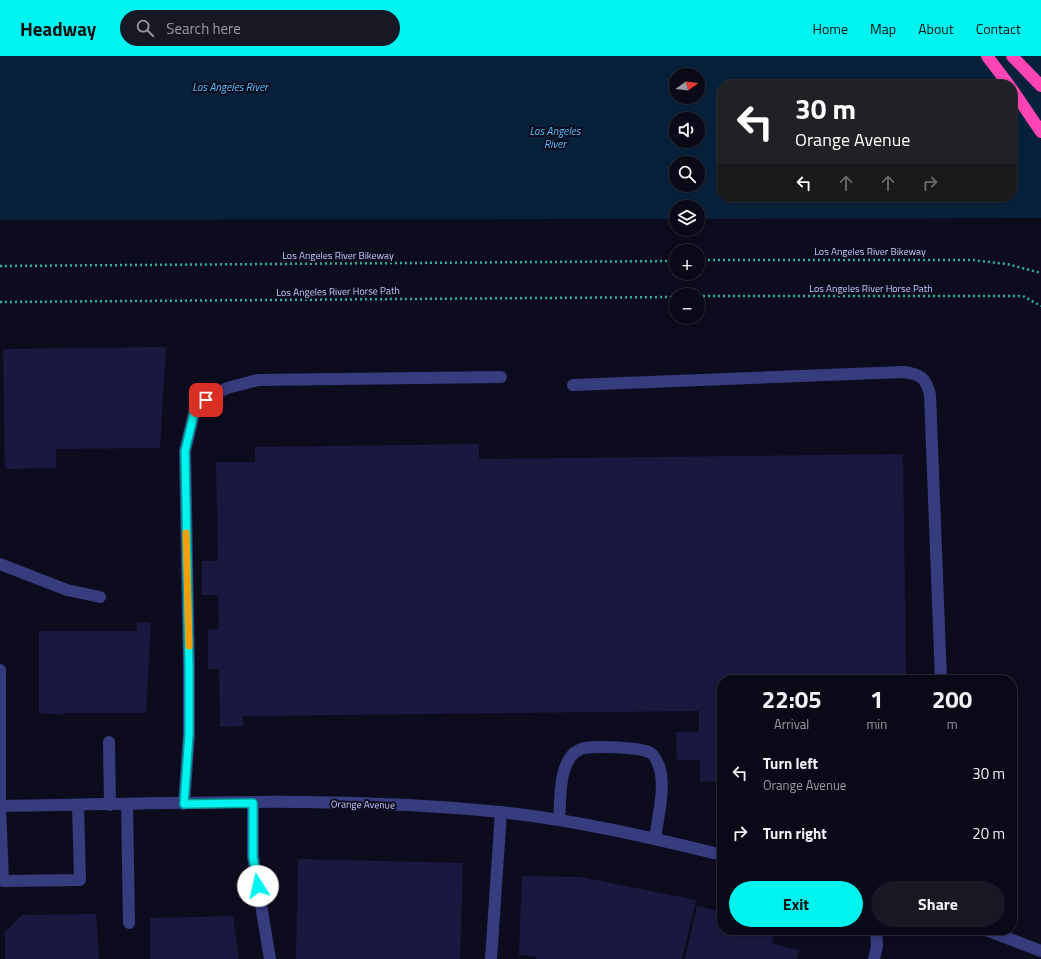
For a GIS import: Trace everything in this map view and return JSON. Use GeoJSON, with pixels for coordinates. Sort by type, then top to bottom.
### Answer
{"type":"FeatureCollection","features":[{"type":"Feature","properties":{"kind":"highway"},"geometry":{"type":"LineString","coordinates":[[987,56],[1005,80]]}},
{"type":"Feature","properties":{"kind":"highway"},"geometry":{"type":"LineString","coordinates":[[1012,56],[1041,86]]}},
{"type":"Feature","properties":{"kind":"highway"},"geometry":{"type":"LineString","coordinates":[[1017,97],[1041,132]]}},
{"type":"Feature","properties":{"kind":"street"},"geometry":{"type":"LineString","coordinates":[[573,385],[903,372],[916,374],[924,379],[930,395],[941,675]]}},
{"type":"Feature","properties":{"kind":"street"},"geometry":{"type":"LineString","coordinates":[[184,804],[189,734],[185,451],[196,405],[227,388],[258,380],[501,377]]}},
{"type":"Feature","properties":{"kind":"street"},"geometry":{"type":"LineString","coordinates":[[0,564],[67,590],[100,597]]}},
{"type":"Feature","properties":{"kind":"street"},"geometry":{"type":"LineString","coordinates":[[0,670],[0,806],[3,881],[80,880],[78,805]]}},
{"type":"Feature","properties":{"kind":"street"},"geometry":{"type":"LineString","coordinates":[[109,742],[110,805]]}},
{"type":"Feature","properties":{"kind":"street"},"geometry":{"type":"LineString","coordinates":[[559,820],[562,779],[566,764],[575,753],[584,748],[633,749],[653,754],[659,765],[661,775],[660,802],[655,838]]}},
{"type":"Feature","properties":{"kind":"street"},"geometry":{"type":"LineString","coordinates":[[253,803],[253,857],[270,959]]}},
{"type":"Feature","properties":{"kind":"street","name":"Orange Avenue"},"geometry":{"type":"LineString","coordinates":[[0,806],[253,803],[377,804],[501,812],[559,820],[655,838],[717,854]]}},
{"type":"Feature","properties":{"kind":"street"},"geometry":{"type":"LineString","coordinates":[[126,804],[129,923]]}},
{"type":"Feature","properties":{"kind":"street"},"geometry":{"type":"LineString","coordinates":[[491,959],[501,812]]}},
{"type":"Feature","properties":{"kind":"street"},"geometry":{"type":"LineString","coordinates":[[874,959],[877,946],[876,935]]}},
{"type":"Feature","properties":{"kind":"street"},"geometry":{"type":"LineString","coordinates":[[999,935],[1041,951]]}},
{"type":"Feature","properties":{"kind":"path","name":"Los Angeles River Bikeway"},"geometry":{"type":"LineString","coordinates":[[705,260],[972,260],[1006,264],[1041,273]]}},
{"type":"Feature","properties":{"kind":"path","name":"Los Angeles River Bikeway"},"geometry":{"type":"LineString","coordinates":[[0,266],[669,261]]}},
{"type":"Feature","properties":{"kind":"path","name":"Los Angeles River Horse Path"},"geometry":{"type":"LineString","coordinates":[[0,302],[669,296]]}},
{"type":"Feature","properties":{"kind":"path","name":"Los Angeles River Horse Path"},"geometry":{"type":"LineString","coordinates":[[705,296],[1023,296],[1041,306]]}},
{"type":"Feature","properties":{"kind":"water","name":"Los Angeles River"},"geometry":{"type":"Polygon","coordinates":[[[0,56],[1041,56],[1041,218],[705,219],[705,200],[669,200],[669,219],[0,220],[0,56]]]}},
{"type":"Feature","properties":{"kind":"building"},"geometry":{"type":"Polygon","coordinates":[[[166,347],[160,448],[56,449],[56,468],[5,469],[3,349],[166,347]]]}},
{"type":"Feature","properties":{"kind":"building"},"geometry":{"type":"Polygon","coordinates":[[[479,444],[479,459],[903,454],[906,675],[717,675],[717,781],[700,782],[700,760],[677,760],[676,732],[699,732],[699,711],[243,716],[243,726],[220,727],[219,669],[208,669],[208,630],[219,629],[218,595],[202,595],[202,561],[218,561],[216,462],[255,462],[255,447],[479,444]]]}},
{"type":"Feature","properties":{"kind":"building"},"geometry":{"type":"Polygon","coordinates":[[[137,622],[151,622],[146,713],[64,713],[64,715],[39,713],[39,631],[137,631],[137,622]]]}},
{"type":"Feature","properties":{"kind":"building"},"geometry":{"type":"Polygon","coordinates":[[[298,859],[463,863],[460,959],[296,959],[298,859]]]}},
{"type":"Feature","properties":{"kind":"building"},"geometry":{"type":"Polygon","coordinates":[[[522,876],[580,877],[696,900],[682,959],[536,959],[536,956],[519,955],[522,876]]]}},
{"type":"Feature","properties":{"kind":"building"},"geometry":{"type":"Polygon","coordinates":[[[697,906],[717,911],[717,935],[774,935],[772,944],[799,950],[797,959],[685,959],[697,906]]]}},
{"type":"Feature","properties":{"kind":"building"},"geometry":{"type":"Polygon","coordinates":[[[96,914],[99,959],[5,959],[5,932],[22,915],[96,914]]]}},
{"type":"Feature","properties":{"kind":"building"},"geometry":{"type":"Polygon","coordinates":[[[233,916],[239,959],[150,959],[150,918],[233,916]]]}},
{"type":"Feature","properties":{"kind":"slow traffic"},"geometry":{"type":"LineString","coordinates":[[186,533],[189,646]]}},
{"type":"Feature","properties":{"kind":"route"},"geometry":{"type":"LineString","coordinates":[[206,400],[196,405],[185,451],[189,734],[184,804],[253,803],[253,857],[258,886]]}}]}
